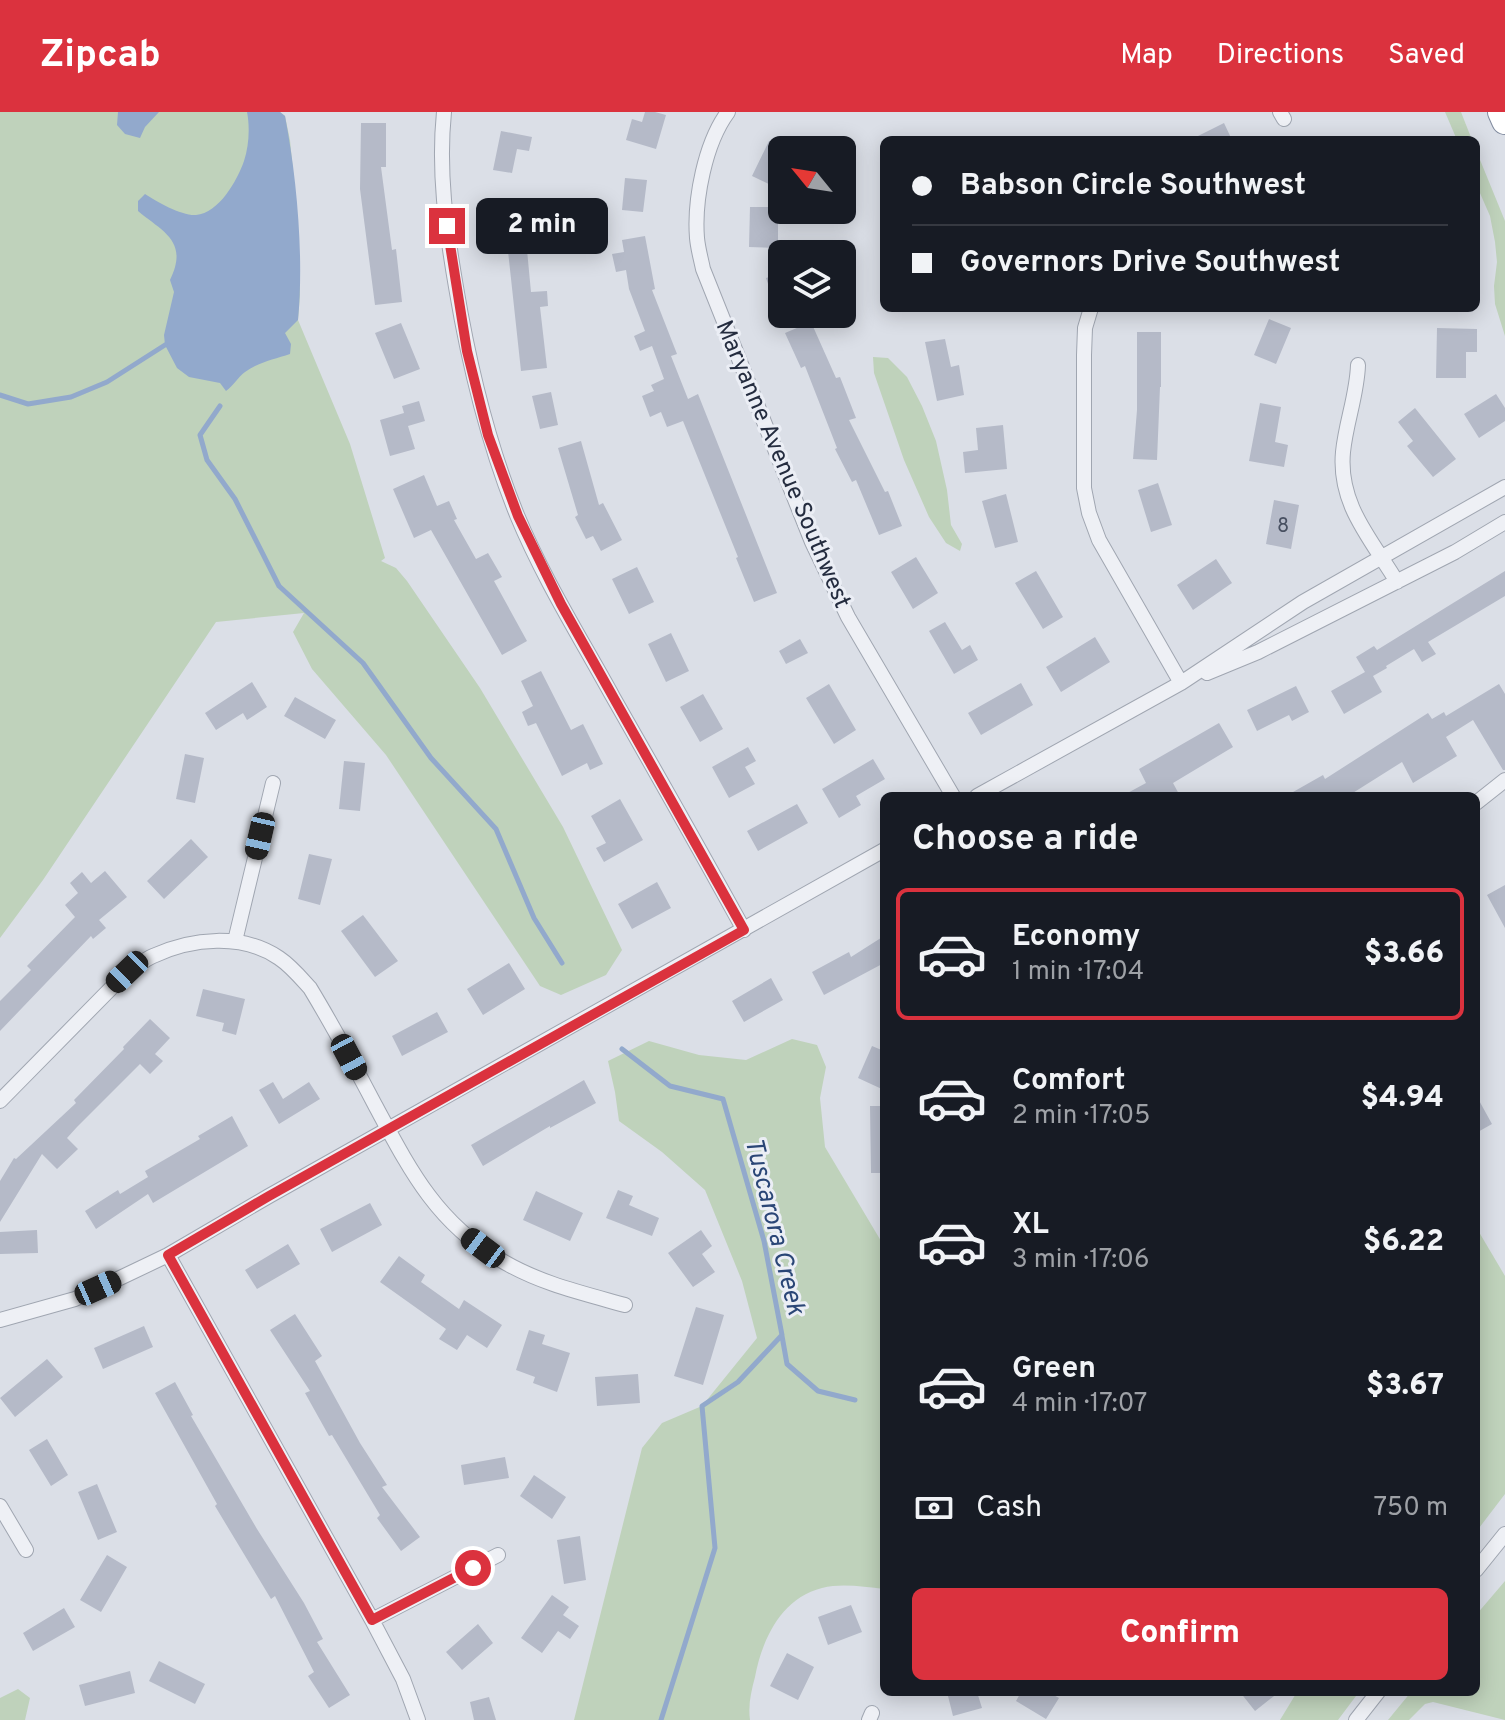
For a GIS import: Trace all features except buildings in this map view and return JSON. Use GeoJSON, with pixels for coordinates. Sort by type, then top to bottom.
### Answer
{"type":"FeatureCollection","features":[{"type":"Feature","properties":{"kind":"highway"},"geometry":{"type":"LineString","coordinates":[[1501,112],[1505,121]]}},
{"type":"Feature","properties":{"kind":"street"},"geometry":{"type":"LineString","coordinates":[[444,112],[441,173],[450,253],[467,351],[488,435],[513,502],[561,604],[744,930]]}},
{"type":"Feature","properties":{"kind":"street","name":"Maryanne Avenue Southwest"},"geometry":{"type":"LineString","coordinates":[[728,112],[711,145],[698,205],[697,238],[703,269],[812,542],[848,617],[951,792]]}},
{"type":"Feature","properties":{"kind":"street"},"geometry":{"type":"LineString","coordinates":[[1090,312],[1085,328],[1084,355],[1084,488],[1089,513],[1099,540],[1181,683]]}},
{"type":"Feature","properties":{"kind":"street"},"geometry":{"type":"LineString","coordinates":[[1358,365],[1343,469],[1350,506],[1397,582]]}},
{"type":"Feature","properties":{"kind":"street"},"geometry":{"type":"LineString","coordinates":[[984,792],[1181,683],[1303,602],[1505,487]]}},
{"type":"Feature","properties":{"kind":"street"},"geometry":{"type":"LineString","coordinates":[[1181,683],[1258,652],[1455,552],[1505,522]]}},
{"type":"Feature","properties":{"kind":"street"},"geometry":{"type":"LineString","coordinates":[[1480,800],[1505,780]]}},
{"type":"Feature","properties":{"kind":"street"},"geometry":{"type":"LineString","coordinates":[[235,941],[273,783]]}},
{"type":"Feature","properties":{"kind":"street"},"geometry":{"type":"LineString","coordinates":[[0,1320],[75,1299],[168,1255],[880,852]]}},
{"type":"Feature","properties":{"kind":"street"},"geometry":{"type":"LineString","coordinates":[[0,1101],[127,972],[150,957],[200,942],[235,941],[257,947],[277,957],[310,988],[413,1174],[437,1209],[466,1236],[519,1270],[559,1287],[625,1305]]}},
{"type":"Feature","properties":{"kind":"street"},"geometry":{"type":"LineString","coordinates":[[168,1255],[372,1620],[403,1679],[418,1720]]}},
{"type":"Feature","properties":{"kind":"street"},"geometry":{"type":"LineString","coordinates":[[0,1506],[26,1550]]}},
{"type":"Feature","properties":{"kind":"street"},"geometry":{"type":"LineString","coordinates":[[1480,1565],[1505,1534]]}},
{"type":"Feature","properties":{"kind":"street"},"geometry":{"type":"LineString","coordinates":[[372,1620],[498,1555]]}},
{"type":"Feature","properties":{"kind":"street"},"geometry":{"type":"LineString","coordinates":[[1356,1720],[1375,1696]]}},
{"type":"Feature","properties":{"kind":"green space"},"geometry":{"type":"Polygon","coordinates":[[[0,112],[280,112],[285,116],[298,223],[298,320],[350,444],[385,558],[381,561],[396,568],[407,581],[480,688],[563,827],[622,950],[606,975],[561,995],[540,986],[386,755],[312,669],[293,632],[304,613],[216,622],[43,880],[0,938],[0,112]]]}},
{"type":"Feature","properties":{"kind":"green space"},"geometry":{"type":"Polygon","coordinates":[[[1445,112],[1461,112],[1470,136],[1455,136],[1445,112]]]}},
{"type":"Feature","properties":{"kind":"green space"},"geometry":{"type":"Polygon","coordinates":[[[1480,160],[1505,221],[1505,336],[1495,304],[1497,262],[1490,216],[1480,193],[1480,160]]]}},
{"type":"Feature","properties":{"kind":"green space"},"geometry":{"type":"Polygon","coordinates":[[[873,357],[888,358],[907,377],[922,406],[936,441],[951,525],[962,544],[960,551],[946,543],[929,517],[904,460],[874,373],[873,357]]]}},
{"type":"Feature","properties":{"kind":"green space"},"geometry":{"type":"Polygon","coordinates":[[[792,1039],[817,1045],[826,1067],[820,1098],[825,1147],[880,1239],[880,1589],[822,1588],[795,1601],[785,1611],[768,1635],[758,1663],[751,1693],[750,1720],[574,1720],[642,1448],[662,1423],[702,1406],[757,1338],[742,1281],[705,1190],[662,1152],[619,1121],[608,1061],[649,1041],[699,1055],[746,1060],[792,1039]]]}},
{"type":"Feature","properties":{"kind":"green space"},"geometry":{"type":"Polygon","coordinates":[[[1480,1234],[1505,1276],[1505,1494],[1480,1527],[1480,1234]]]}},
{"type":"Feature","properties":{"kind":"green space"},"geometry":{"type":"Polygon","coordinates":[[[1505,1581],[1505,1720],[1433,1702],[1425,1704],[1409,1720],[1388,1720],[1408,1696],[1480,1696],[1480,1610],[1505,1581]]]}},
{"type":"Feature","properties":{"kind":"green space"},"geometry":{"type":"Polygon","coordinates":[[[18,1689],[30,1698],[25,1720],[0,1720],[0,1698],[18,1689]]]}},
{"type":"Feature","properties":{"kind":"green space"},"geometry":{"type":"Polygon","coordinates":[[[1295,1696],[1356,1696],[1338,1720],[1280,1720],[1295,1696]]]}},
{"type":"Feature","properties":{"kind":"water"},"geometry":{"type":"Polygon","coordinates":[[[118,112],[159,112],[145,127],[140,138],[125,134],[117,125],[118,112]]]}},
{"type":"Feature","properties":{"kind":"water"},"geometry":{"type":"Polygon","coordinates":[[[247,112],[280,112],[285,116],[298,218],[298,320],[285,333],[291,344],[290,354],[250,369],[226,391],[220,383],[189,377],[177,368],[165,345],[164,335],[174,292],[170,280],[177,256],[175,247],[164,232],[138,211],[138,201],[145,194],[190,215],[212,209],[232,186],[244,161],[248,136],[247,112]]]}},
{"type":"Feature","properties":{"kind":"waterway"},"geometry":{"type":"LineString","coordinates":[[0,395],[28,404],[71,397],[107,382],[165,345]]}},
{"type":"Feature","properties":{"kind":"waterway","name":"Tuscarora Creek"},"geometry":{"type":"LineString","coordinates":[[220,406],[200,435],[207,460],[235,499],[279,586],[363,663],[431,758],[496,829],[534,918],[562,963]]}},
{"type":"Feature","properties":{"kind":"waterway","name":"Tuscarora Creek"},"geometry":{"type":"LineString","coordinates":[[622,1049],[670,1086],[723,1099],[764,1241],[782,1335],[738,1382],[702,1406],[715,1548],[661,1720]]}},
{"type":"Feature","properties":{"kind":"waterway"},"geometry":{"type":"LineString","coordinates":[[782,1336],[787,1364],[818,1391],[855,1400]]}},
{"type":"Feature","properties":{"kind":"route"},"geometry":{"type":"LineString","coordinates":[[447,226],[467,351],[488,435],[518,516],[561,604],[744,930],[168,1255],[372,1620],[473,1568]]}}]}
